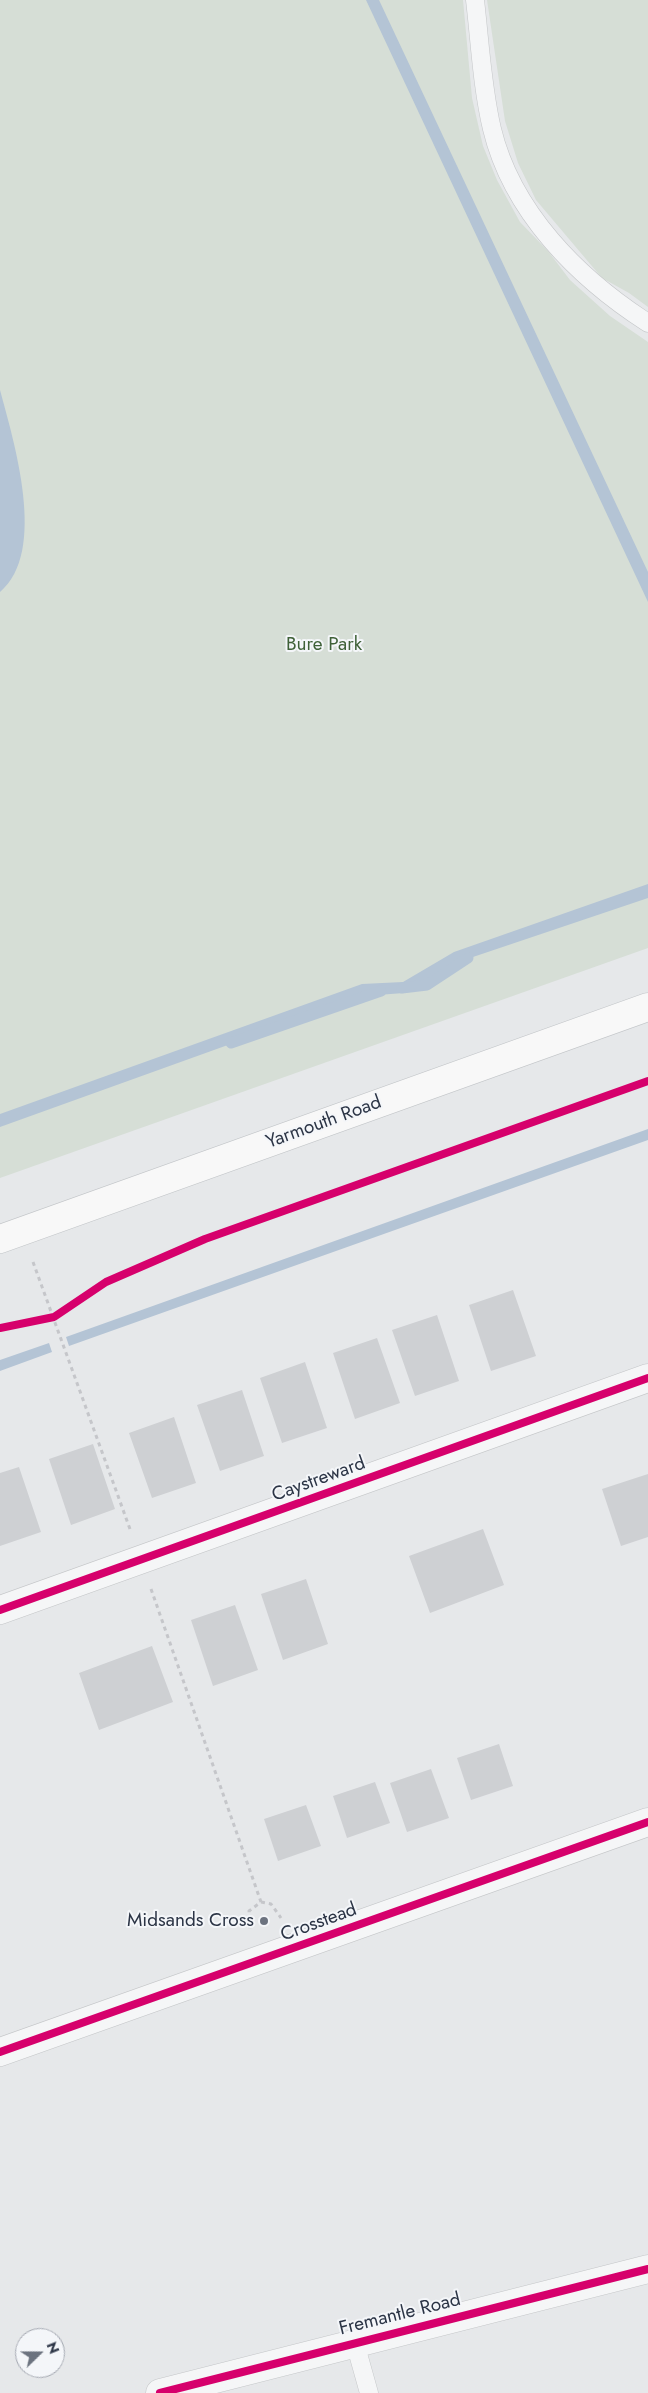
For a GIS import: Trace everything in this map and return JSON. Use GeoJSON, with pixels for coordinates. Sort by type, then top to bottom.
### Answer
{"type":"FeatureCollection","features":[{"type":"Feature","properties":{"kind":"main road","name":"Yarmouth Road"},"geometry":{"type":"LineString","coordinates":[[11,1235],[648,1007]]}},
{"type":"Feature","properties":{"kind":"street","name":"Caystreward"},"geometry":{"type":"LineString","coordinates":[[0,1610],[648,1378]]}},
{"type":"Feature","properties":{"kind":"street","name":"Crosstead"},"geometry":{"type":"LineString","coordinates":[[0,2052],[648,1822]]}},
{"type":"Feature","properties":{"kind":"street","name":"Fremantle Road"},"geometry":{"type":"LineString","coordinates":[[160,2393],[648,2269]]}},
{"type":"Feature","properties":{"kind":"lane"},"geometry":{"type":"LineString","coordinates":[[474,0],[492,129],[507,173],[536,222],[570,262],[617,303],[648,323]]}},
{"type":"Feature","properties":{"kind":"lane"},"geometry":{"type":"LineString","coordinates":[[355,2343],[369,2393]]}},
{"type":"Feature","properties":{"kind":"path"},"geometry":{"type":"LineString","coordinates":[[11,1235],[54,1317],[262,1902],[249,1911],[249,1926],[263,1960]]}},
{"type":"Feature","properties":{"kind":"path"},"geometry":{"type":"LineString","coordinates":[[45,1318],[54,1317],[61,1312]]}},
{"type":"Feature","properties":{"kind":"green space","name":"Bure Park"},"geometry":{"type":"Polygon","coordinates":[[[0,0],[463,0],[472,98],[483,146],[497,180],[520,222],[548,251],[570,280],[610,316],[648,342],[648,948],[0,1178],[0,0]]]}},
{"type":"Feature","properties":{"kind":"green space"},"geometry":{"type":"Polygon","coordinates":[[[487,0],[648,0],[648,307],[629,293],[602,278],[536,200],[518,163],[505,121],[487,0]]]}},
{"type":"Feature","properties":{"kind":"water"},"geometry":{"type":"Polygon","coordinates":[[[366,0],[379,0],[648,572],[648,602],[366,0]]]}},
{"type":"Feature","properties":{"kind":"water"},"geometry":{"type":"Polygon","coordinates":[[[0,390],[19,466],[25,524],[22,551],[14,574],[0,592],[0,390]]]}},
{"type":"Feature","properties":{"kind":"water"},"geometry":{"type":"Polygon","coordinates":[[[648,884],[648,898],[470,958],[404,993],[364,996],[0,1127],[0,1114],[362,984],[403,982],[454,952],[648,884]]]}},
{"type":"Feature","properties":{"kind":"water"},"geometry":{"type":"Polygon","coordinates":[[[648,1129],[648,1140],[69,1346],[66,1337],[648,1129]]]}},
{"type":"Feature","properties":{"kind":"water"},"geometry":{"type":"Polygon","coordinates":[[[49,1343],[52,1352],[0,1371],[0,1360],[49,1343]]]}},
{"type":"Feature","properties":{"kind":"building"},"geometry":{"type":"Polygon","coordinates":[[[513,1290],[536,1356],[491,1371],[469,1305],[513,1290]]]}},
{"type":"Feature","properties":{"kind":"building"},"geometry":{"type":"Polygon","coordinates":[[[437,1315],[459,1381],[415,1396],[392,1330],[437,1315]]]}},
{"type":"Feature","properties":{"kind":"building"},"geometry":{"type":"Polygon","coordinates":[[[377,1338],[400,1403],[355,1419],[333,1353],[377,1338]]]}},
{"type":"Feature","properties":{"kind":"building"},"geometry":{"type":"Polygon","coordinates":[[[305,1362],[327,1428],[282,1443],[260,1378],[305,1362]]]}},
{"type":"Feature","properties":{"kind":"building"},"geometry":{"type":"Polygon","coordinates":[[[242,1390],[264,1456],[220,1471],[197,1405],[242,1390]]]}},
{"type":"Feature","properties":{"kind":"building"},"geometry":{"type":"Polygon","coordinates":[[[174,1417],[196,1483],[152,1498],[129,1433],[174,1417]]]}},
{"type":"Feature","properties":{"kind":"building"},"geometry":{"type":"Polygon","coordinates":[[[93,1444],[115,1509],[71,1525],[49,1459],[93,1444]]]}},
{"type":"Feature","properties":{"kind":"building"},"geometry":{"type":"Polygon","coordinates":[[[19,1467],[41,1532],[0,1546],[0,1473],[19,1467]]]}},
{"type":"Feature","properties":{"kind":"building"},"geometry":{"type":"Polygon","coordinates":[[[648,1474],[648,1537],[621,1546],[602,1489],[648,1474]]]}},
{"type":"Feature","properties":{"kind":"building"},"geometry":{"type":"Polygon","coordinates":[[[483,1529],[504,1585],[430,1613],[409,1556],[483,1529]]]}},
{"type":"Feature","properties":{"kind":"building"},"geometry":{"type":"Polygon","coordinates":[[[306,1579],[328,1644],[283,1660],[261,1594],[306,1579]]]}},
{"type":"Feature","properties":{"kind":"building"},"geometry":{"type":"Polygon","coordinates":[[[235,1605],[258,1670],[213,1686],[191,1620],[235,1605]]]}},
{"type":"Feature","properties":{"kind":"building"},"geometry":{"type":"Polygon","coordinates":[[[152,1646],[173,1702],[99,1730],[79,1673],[152,1646]]]}},
{"type":"Feature","properties":{"kind":"building"},"geometry":{"type":"Polygon","coordinates":[[[499,1744],[513,1786],[471,1800],[457,1758],[499,1744]]]}},
{"type":"Feature","properties":{"kind":"building"},"geometry":{"type":"Polygon","coordinates":[[[431,1769],[449,1818],[407,1832],[390,1783],[431,1769]]]}},
{"type":"Feature","properties":{"kind":"building"},"geometry":{"type":"Polygon","coordinates":[[[375,1782],[390,1823],[347,1838],[333,1796],[375,1782]]]}},
{"type":"Feature","properties":{"kind":"building"},"geometry":{"type":"Polygon","coordinates":[[[306,1805],[321,1846],[278,1861],[264,1819],[306,1805]]]}},
{"type":"Feature","properties":{"kind":"waterway"},"geometry":{"type":"LineString","coordinates":[[402,988],[427,985],[468,958]]}},
{"type":"Feature","properties":{"kind":"waterway"},"geometry":{"type":"LineString","coordinates":[[231,1043],[381,991]]}},
{"type":"Feature","properties":{"kind":"cycle path"},"geometry":{"type":"LineString","coordinates":[[0,1328],[54,1317],[106,1282],[205,1239],[648,1081]]}},
{"type":"Feature","properties":{"kind":"cycle path"},"geometry":{"type":"LineString","coordinates":[[0,1610],[648,1378]]}},
{"type":"Feature","properties":{"kind":"cycle path"},"geometry":{"type":"LineString","coordinates":[[0,2052],[648,1822]]}},
{"type":"Feature","properties":{"kind":"cycle path"},"geometry":{"type":"LineString","coordinates":[[160,2393],[648,2269]]}},
{"type":"Feature","properties":{"kind":"place","name":"Midsands Cross"},"geometry":{"type":"Point","coordinates":[264,1921]}}]}
